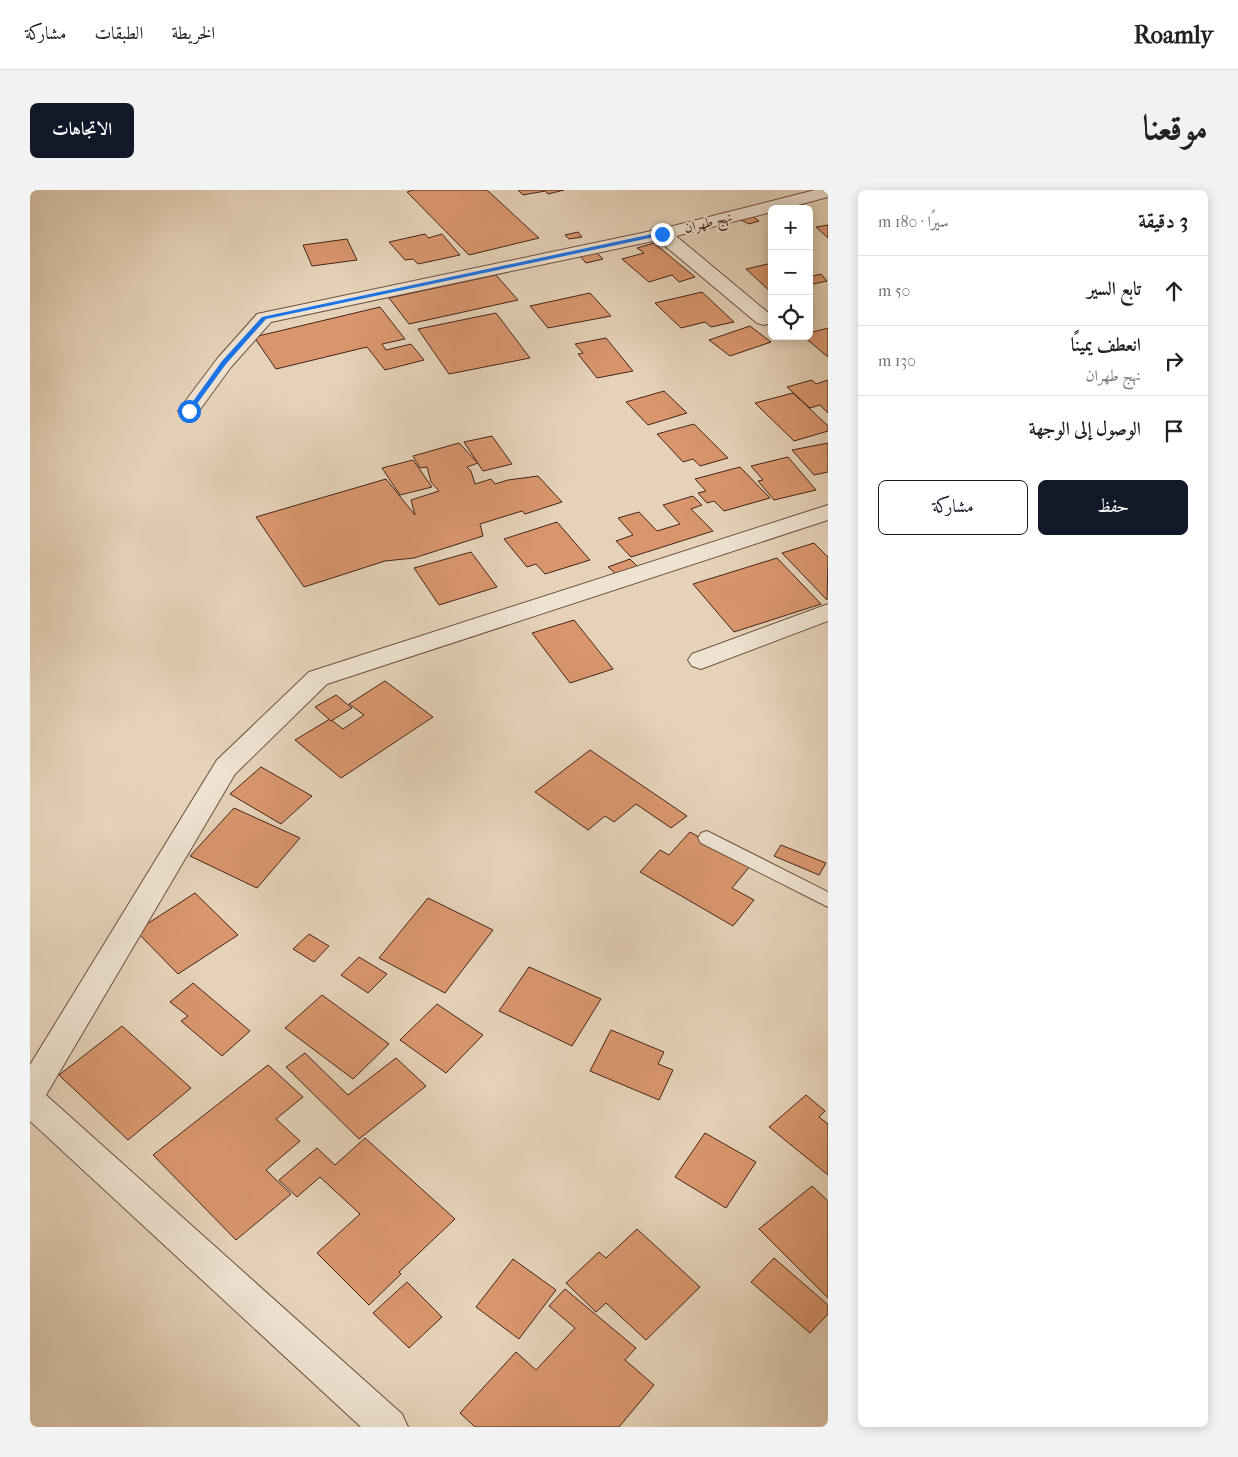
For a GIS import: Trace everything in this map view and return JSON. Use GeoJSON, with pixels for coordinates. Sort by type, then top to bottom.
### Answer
{"type":"FeatureCollection","features":[{"type":"Feature","properties":{"kind":"street","name":"نهج طهران"},"geometry":{"type":"LineString","coordinates":[[189,411],[224,363],[264,318],[662,234],[828,192]]}},
{"type":"Feature","properties":{"kind":"street"},"geometry":{"type":"LineString","coordinates":[[662,234],[764,319]]}},
{"type":"Feature","properties":{"kind":"street"},"geometry":{"type":"LineString","coordinates":[[30,1093],[226,767],[318,678],[828,512]]}},
{"type":"Feature","properties":{"kind":"street"},"geometry":{"type":"LineString","coordinates":[[701,660],[828,612]]}},
{"type":"Feature","properties":{"kind":"street"},"geometry":{"type":"LineString","coordinates":[[30,1101],[390,1427]]}},
{"type":"Feature","properties":{"kind":"lane"},"geometry":{"type":"LineString","coordinates":[[707,838],[828,900]]}},
{"type":"Feature","properties":{"kind":"building"},"geometry":{"type":"Polygon","coordinates":[[[413,190],[487,190],[539,238],[469,255],[407,192],[413,190]]]}},
{"type":"Feature","properties":{"kind":"building"},"geometry":{"type":"Polygon","coordinates":[[[518,190],[564,190],[548,194],[545,191],[523,195],[518,190]]]}},
{"type":"Feature","properties":{"kind":"building"},"geometry":{"type":"Polygon","coordinates":[[[752,216],[759,221],[749,224],[741,220],[752,216]]]}},
{"type":"Feature","properties":{"kind":"building"},"geometry":{"type":"Polygon","coordinates":[[[828,225],[828,238],[816,227],[828,225]]]}},
{"type":"Feature","properties":{"kind":"building"},"geometry":{"type":"Polygon","coordinates":[[[578,232],[582,237],[569,239],[565,235],[578,232]]]}},
{"type":"Feature","properties":{"kind":"building"},"geometry":{"type":"Polygon","coordinates":[[[425,234],[428,238],[442,234],[460,255],[418,264],[413,259],[405,260],[389,242],[425,234]]]}},
{"type":"Feature","properties":{"kind":"building"},"geometry":{"type":"Polygon","coordinates":[[[347,239],[357,260],[312,266],[303,245],[347,239]]]}},
{"type":"Feature","properties":{"kind":"building"},"geometry":{"type":"Polygon","coordinates":[[[654,243],[695,277],[679,282],[672,275],[649,282],[622,259],[644,253],[637,248],[654,243]]]}},
{"type":"Feature","properties":{"kind":"building"},"geometry":{"type":"Polygon","coordinates":[[[597,253],[603,259],[586,263],[580,256],[597,253]]]}},
{"type":"Feature","properties":{"kind":"building"},"geometry":{"type":"Polygon","coordinates":[[[768,264],[768,289],[746,269],[768,264]]]}},
{"type":"Feature","properties":{"kind":"building"},"geometry":{"type":"Polygon","coordinates":[[[821,274],[827,281],[813,284],[813,276],[821,274]]]}},
{"type":"Feature","properties":{"kind":"building"},"geometry":{"type":"Polygon","coordinates":[[[496,275],[518,300],[409,324],[389,298],[496,275]]]}},
{"type":"Feature","properties":{"kind":"building"},"geometry":{"type":"Polygon","coordinates":[[[702,292],[734,322],[711,327],[705,322],[681,328],[655,303],[702,292]]]}},
{"type":"Feature","properties":{"kind":"building"},"geometry":{"type":"Polygon","coordinates":[[[590,293],[611,316],[548,328],[530,306],[590,293]]]}},
{"type":"Feature","properties":{"kind":"building"},"geometry":{"type":"Polygon","coordinates":[[[380,307],[405,339],[382,344],[386,350],[411,344],[424,360],[385,370],[367,347],[276,369],[254,337],[380,307]]]}},
{"type":"Feature","properties":{"kind":"building"},"geometry":{"type":"Polygon","coordinates":[[[496,313],[530,358],[449,374],[418,329],[496,313]]]}},
{"type":"Feature","properties":{"kind":"building"},"geometry":{"type":"Polygon","coordinates":[[[750,326],[771,342],[730,356],[709,340],[750,326]]]}},
{"type":"Feature","properties":{"kind":"building"},"geometry":{"type":"Polygon","coordinates":[[[828,328],[828,357],[808,340],[813,340],[813,332],[828,328]]]}},
{"type":"Feature","properties":{"kind":"building"},"geometry":{"type":"Polygon","coordinates":[[[606,338],[633,371],[597,378],[578,354],[583,353],[575,344],[606,338]]]}},
{"type":"Feature","properties":{"kind":"building"},"geometry":{"type":"Polygon","coordinates":[[[812,380],[816,384],[828,380],[828,413],[820,405],[810,408],[787,387],[812,380]]]}},
{"type":"Feature","properties":{"kind":"building"},"geometry":{"type":"Polygon","coordinates":[[[664,391],[687,413],[648,425],[626,402],[664,391]]]}},
{"type":"Feature","properties":{"kind":"building"},"geometry":{"type":"Polygon","coordinates":[[[793,393],[828,426],[828,431],[794,441],[755,403],[793,393]]]}},
{"type":"Feature","properties":{"kind":"building"},"geometry":{"type":"Polygon","coordinates":[[[694,424],[728,458],[700,466],[693,459],[683,462],[657,434],[694,424]]]}},
{"type":"Feature","properties":{"kind":"building"},"geometry":{"type":"Polygon","coordinates":[[[492,436],[512,464],[483,471],[464,442],[492,436]]]}},
{"type":"Feature","properties":{"kind":"building"},"geometry":{"type":"Polygon","coordinates":[[[459,443],[478,463],[467,467],[471,471],[475,484],[491,479],[495,484],[508,480],[538,476],[562,502],[525,514],[522,511],[480,524],[483,536],[414,558],[385,561],[304,587],[256,517],[386,479],[415,515],[411,500],[439,491],[431,482],[427,467],[420,468],[413,456],[459,443]]]}},
{"type":"Feature","properties":{"kind":"building"},"geometry":{"type":"Polygon","coordinates":[[[828,443],[828,472],[814,475],[792,450],[828,443]]]}},
{"type":"Feature","properties":{"kind":"building"},"geometry":{"type":"Polygon","coordinates":[[[788,457],[816,490],[774,500],[758,481],[763,480],[751,466],[788,457]]]}},
{"type":"Feature","properties":{"kind":"building"},"geometry":{"type":"Polygon","coordinates":[[[413,460],[432,487],[400,495],[382,468],[413,460]]]}},
{"type":"Feature","properties":{"kind":"building"},"geometry":{"type":"Polygon","coordinates":[[[740,467],[770,498],[724,511],[714,501],[707,503],[698,493],[706,491],[695,479],[740,467]]]}},
{"type":"Feature","properties":{"kind":"building"},"geometry":{"type":"Polygon","coordinates":[[[693,496],[702,505],[691,509],[713,531],[631,557],[616,541],[633,535],[618,518],[639,512],[657,531],[680,524],[663,505],[693,496]]]}},
{"type":"Feature","properties":{"kind":"building"},"geometry":{"type":"Polygon","coordinates":[[[557,522],[590,560],[545,574],[536,564],[527,567],[504,539],[557,522]]]}},
{"type":"Feature","properties":{"kind":"building"},"geometry":{"type":"Polygon","coordinates":[[[814,543],[828,557],[827,600],[782,553],[814,543]]]}},
{"type":"Feature","properties":{"kind":"building"},"geometry":{"type":"Polygon","coordinates":[[[471,552],[497,587],[439,605],[414,568],[471,552]]]}},
{"type":"Feature","properties":{"kind":"building"},"geometry":{"type":"Polygon","coordinates":[[[777,558],[821,604],[734,632],[693,584],[777,558]]]}},
{"type":"Feature","properties":{"kind":"building"},"geometry":{"type":"Polygon","coordinates":[[[630,559],[641,570],[621,578],[608,567],[630,559]]]}},
{"type":"Feature","properties":{"kind":"building"},"geometry":{"type":"Polygon","coordinates":[[[574,620],[613,669],[570,683],[532,633],[574,620]]]}},
{"type":"Feature","properties":{"kind":"building"},"geometry":{"type":"Polygon","coordinates":[[[385,681],[433,717],[341,778],[295,740],[330,719],[343,729],[364,715],[349,704],[385,681]]]}},
{"type":"Feature","properties":{"kind":"building"},"geometry":{"type":"Polygon","coordinates":[[[336,695],[352,708],[331,721],[315,707],[336,695]]]}},
{"type":"Feature","properties":{"kind":"building"},"geometry":{"type":"Polygon","coordinates":[[[590,750],[687,816],[671,828],[636,804],[614,822],[605,816],[588,830],[535,792],[590,750]]]}},
{"type":"Feature","properties":{"kind":"building"},"geometry":{"type":"Polygon","coordinates":[[[261,767],[312,796],[281,824],[230,794],[261,767]]]}},
{"type":"Feature","properties":{"kind":"building"},"geometry":{"type":"Polygon","coordinates":[[[234,808],[300,838],[257,888],[190,856],[234,808]]]}},
{"type":"Feature","properties":{"kind":"building"},"geometry":{"type":"Polygon","coordinates":[[[690,832],[750,866],[732,888],[754,900],[733,926],[640,872],[660,850],[669,855],[690,832]]]}},
{"type":"Feature","properties":{"kind":"building"},"geometry":{"type":"Polygon","coordinates":[[[781,845],[826,863],[819,875],[774,856],[781,845]]]}},
{"type":"Feature","properties":{"kind":"building"},"geometry":{"type":"Polygon","coordinates":[[[195,893],[238,935],[178,974],[136,931],[195,893]]]}},
{"type":"Feature","properties":{"kind":"building"},"geometry":{"type":"Polygon","coordinates":[[[428,898],[493,930],[445,993],[379,958],[428,898]]]}},
{"type":"Feature","properties":{"kind":"building"},"geometry":{"type":"Polygon","coordinates":[[[309,934],[329,946],[314,962],[293,949],[309,934]]]}},
{"type":"Feature","properties":{"kind":"building"},"geometry":{"type":"Polygon","coordinates":[[[359,957],[387,974],[368,993],[341,975],[359,957]]]}},
{"type":"Feature","properties":{"kind":"building"},"geometry":{"type":"Polygon","coordinates":[[[529,967],[601,999],[572,1046],[499,1011],[529,967]]]}},
{"type":"Feature","properties":{"kind":"building"},"geometry":{"type":"Polygon","coordinates":[[[193,983],[250,1031],[222,1056],[181,1021],[188,1016],[170,1002],[193,983]]]}},
{"type":"Feature","properties":{"kind":"building"},"geometry":{"type":"Polygon","coordinates":[[[322,995],[389,1044],[353,1079],[285,1028],[322,995]]]}},
{"type":"Feature","properties":{"kind":"building"},"geometry":{"type":"Polygon","coordinates":[[[437,1004],[483,1035],[446,1073],[400,1040],[437,1004]]]}},
{"type":"Feature","properties":{"kind":"building"},"geometry":{"type":"Polygon","coordinates":[[[122,1026],[191,1088],[128,1140],[59,1075],[122,1026]]]}},
{"type":"Feature","properties":{"kind":"building"},"geometry":{"type":"Polygon","coordinates":[[[611,1030],[664,1052],[658,1064],[673,1070],[659,1100],[590,1071],[611,1030]]]}},
{"type":"Feature","properties":{"kind":"building"},"geometry":{"type":"Polygon","coordinates":[[[305,1053],[348,1095],[396,1058],[426,1086],[359,1139],[286,1067],[305,1053]]]}},
{"type":"Feature","properties":{"kind":"building"},"geometry":{"type":"Polygon","coordinates":[[[268,1065],[303,1097],[276,1119],[300,1141],[266,1170],[291,1194],[236,1240],[153,1155],[268,1065]]]}},
{"type":"Feature","properties":{"kind":"building"},"geometry":{"type":"Polygon","coordinates":[[[806,1095],[825,1111],[819,1117],[828,1124],[828,1175],[769,1127],[806,1095]]]}},
{"type":"Feature","properties":{"kind":"building"},"geometry":{"type":"Polygon","coordinates":[[[705,1133],[756,1162],[726,1208],[675,1177],[705,1133]]]}},
{"type":"Feature","properties":{"kind":"building"},"geometry":{"type":"Polygon","coordinates":[[[365,1138],[455,1219],[399,1272],[401,1274],[369,1305],[317,1253],[360,1214],[320,1177],[297,1197],[279,1180],[317,1148],[335,1165],[365,1138]]]}},
{"type":"Feature","properties":{"kind":"building"},"geometry":{"type":"Polygon","coordinates":[[[812,1186],[828,1201],[828,1298],[759,1229],[812,1186]]]}},
{"type":"Feature","properties":{"kind":"building"},"geometry":{"type":"Polygon","coordinates":[[[637,1229],[700,1287],[646,1340],[606,1303],[596,1312],[566,1283],[599,1252],[606,1258],[637,1229]]]}},
{"type":"Feature","properties":{"kind":"building"},"geometry":{"type":"Polygon","coordinates":[[[774,1258],[828,1305],[828,1314],[810,1333],[751,1282],[774,1258]]]}},
{"type":"Feature","properties":{"kind":"building"},"geometry":{"type":"Polygon","coordinates":[[[513,1259],[556,1290],[519,1339],[476,1307],[513,1259]]]}},
{"type":"Feature","properties":{"kind":"building"},"geometry":{"type":"Polygon","coordinates":[[[407,1282],[442,1317],[409,1348],[373,1313],[407,1282]]]}},
{"type":"Feature","properties":{"kind":"building"},"geometry":{"type":"Polygon","coordinates":[[[565,1289],[636,1348],[625,1360],[654,1385],[619,1427],[475,1427],[460,1413],[516,1352],[536,1370],[575,1328],[549,1306],[565,1289]]]}},
{"type":"Feature","properties":{"kind":"route"},"geometry":{"type":"LineString","coordinates":[[189,411],[224,363],[264,318],[662,234]]}}]}
